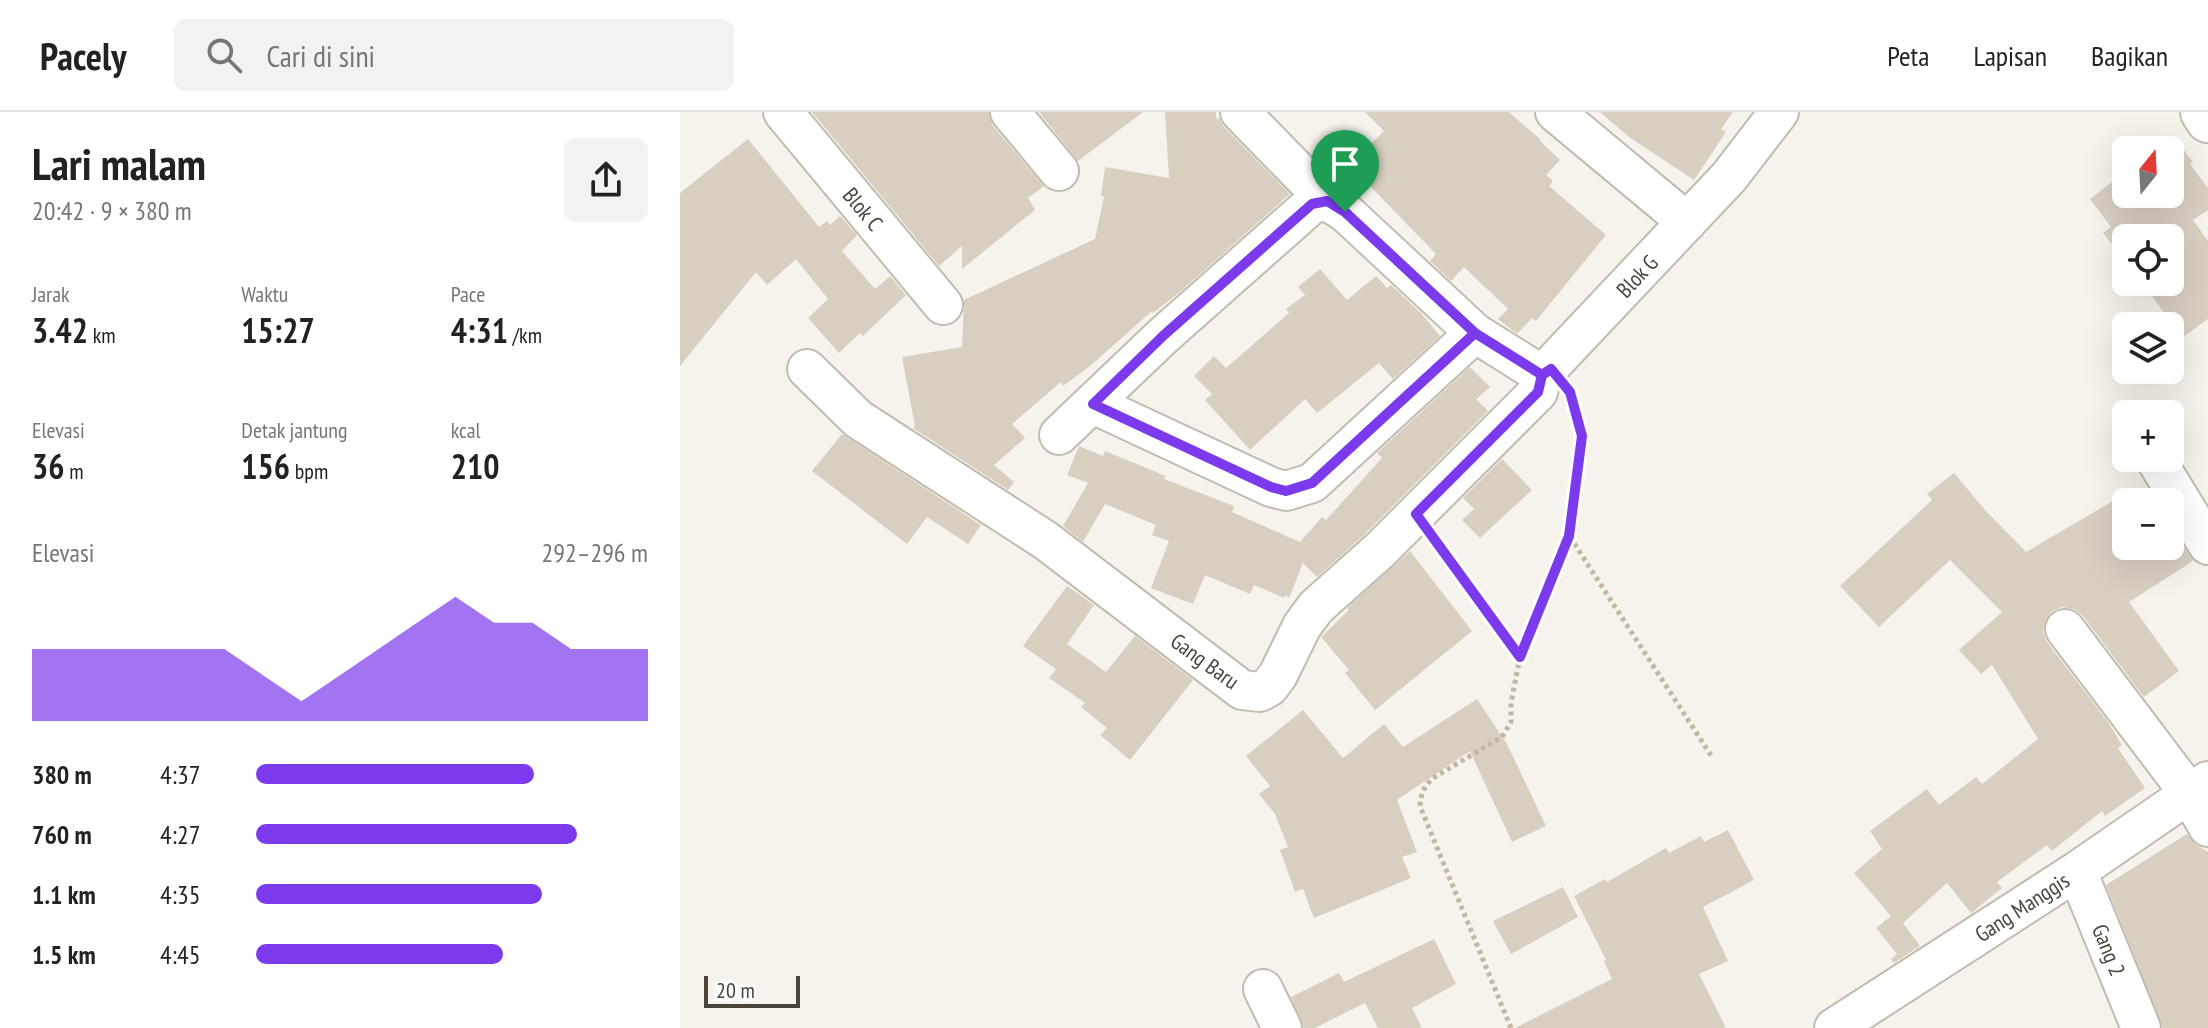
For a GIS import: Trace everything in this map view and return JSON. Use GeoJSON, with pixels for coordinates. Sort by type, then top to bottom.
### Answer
{"type":"FeatureCollection","features":[{"type":"Feature","properties":{"kind":"street","name":"Blok C"},"geometry":{"type":"LineString","coordinates":[[783,112],[943,305]]}},
{"type":"Feature","properties":{"kind":"street"},"geometry":{"type":"LineString","coordinates":[[1010,112],[1059,171]]}},
{"type":"Feature","properties":{"kind":"street"},"geometry":{"type":"LineString","coordinates":[[1240,112],[1327,201],[1345,212],[1475,333],[1546,372]]}},
{"type":"Feature","properties":{"kind":"street"},"geometry":{"type":"LineString","coordinates":[[1555,112],[1687,222]]}},
{"type":"Feature","properties":{"kind":"street","name":"Blok G"},"geometry":{"type":"LineString","coordinates":[[1546,372],[1729,177],[1779,112]]}},
{"type":"Feature","properties":{"kind":"street"},"geometry":{"type":"LineString","coordinates":[[2203,112],[2208,120]]}},
{"type":"Feature","properties":{"kind":"street"},"geometry":{"type":"LineString","coordinates":[[1059,435],[1164,335],[1312,204],[1327,201]]}},
{"type":"Feature","properties":{"kind":"street"},"geometry":{"type":"LineString","coordinates":[[1093,404],[1271,487],[1286,491],[1312,483],[1475,333]]}},
{"type":"Feature","properties":{"kind":"street","name":"Gang Baru"},"geometry":{"type":"LineString","coordinates":[[807,369],[858,419],[1045,540],[1242,690],[1260,692],[1269,687],[1278,675],[1302,626],[1316,607],[1416,514],[1538,392],[1546,372]]}},
{"type":"Feature","properties":{"kind":"street"},"geometry":{"type":"LineString","coordinates":[[2163,472],[2208,545]]}},
{"type":"Feature","properties":{"kind":"street"},"geometry":{"type":"LineString","coordinates":[[2065,629],[2198,787],[2208,827]]}},
{"type":"Feature","properties":{"kind":"street","name":"Gang Manggis"},"geometry":{"type":"LineString","coordinates":[[1834,1028],[2077,871],[2198,787]]}},
{"type":"Feature","properties":{"kind":"street","name":"Gang 2"},"geometry":{"type":"LineString","coordinates":[[2077,871],[2141,1028]]}},
{"type":"Feature","properties":{"kind":"street"},"geometry":{"type":"LineString","coordinates":[[1263,989],[1282,1028]]}},
{"type":"Feature","properties":{"kind":"path"},"geometry":{"type":"LineString","coordinates":[[1511,1028],[1420,806],[1424,787],[1433,778],[1502,737],[1507,730],[1511,722],[1511,703],[1520,657],[1569,536],[1582,436],[1570,392],[1546,372]]}},
{"type":"Feature","properties":{"kind":"path"},"geometry":{"type":"LineString","coordinates":[[1416,514],[1520,657]]}},
{"type":"Feature","properties":{"kind":"path"},"geometry":{"type":"LineString","coordinates":[[1569,536],[1712,757]]}},
{"type":"Feature","properties":{"kind":"building"},"geometry":{"type":"Polygon","coordinates":[[[812,112],[989,112],[993,126],[1044,186],[1028,198],[1035,210],[962,269],[962,246],[939,266],[812,112]]]}},
{"type":"Feature","properties":{"kind":"building"},"geometry":{"type":"Polygon","coordinates":[[[1039,112],[1143,112],[1078,161],[1039,112]]]}},
{"type":"Feature","properties":{"kind":"building"},"geometry":{"type":"Polygon","coordinates":[[[1165,112],[1216,112],[1216,119],[1219,118],[1224,127],[1290,194],[1181,291],[1151,312],[1090,366],[1063,386],[1061,382],[1012,424],[1025,438],[994,465],[1014,482],[1008,490],[913,428],[902,357],[962,347],[964,300],[1095,239],[1104,197],[1101,196],[1105,167],[1169,178],[1165,112]]]}},
{"type":"Feature","properties":{"kind":"building"},"geometry":{"type":"Polygon","coordinates":[[[1365,112],[1509,112],[1560,160],[1546,175],[1553,181],[1549,186],[1606,235],[1536,321],[1532,318],[1517,334],[1498,319],[1508,309],[1464,267],[1451,281],[1430,261],[1436,254],[1370,186],[1361,196],[1340,175],[1384,131],[1365,112]]]}},
{"type":"Feature","properties":{"kind":"building"},"geometry":{"type":"Polygon","coordinates":[[[1600,112],[1733,112],[1721,129],[1726,132],[1694,180],[1629,137],[1600,112]]]}},
{"type":"Feature","properties":{"kind":"building"},"geometry":{"type":"Polygon","coordinates":[[[748,139],[819,227],[827,221],[830,225],[840,216],[857,235],[842,251],[875,289],[890,276],[906,295],[863,336],[860,333],[839,353],[808,318],[828,299],[796,259],[767,285],[756,272],[680,366],[680,193],[748,139]]]}},
{"type":"Feature","properties":{"kind":"building"},"geometry":{"type":"Polygon","coordinates":[[[2184,150],[2208,188],[2208,210],[2193,220],[2208,241],[2208,319],[2184,337],[2184,312],[2164,312],[2152,296],[2184,296],[2184,224],[2112,224],[2112,245],[2103,233],[2111,227],[2090,199],[2112,182],[2112,208],[2184,208],[2184,150]]]}},
{"type":"Feature","properties":{"kind":"building"},"geometry":{"type":"Polygon","coordinates":[[[1320,269],[1347,300],[1376,276],[1387,288],[1391,285],[1421,313],[1440,336],[1393,379],[1379,363],[1317,413],[1305,399],[1250,450],[1205,400],[1212,394],[1194,376],[1214,356],[1226,368],[1289,313],[1286,309],[1305,295],[1298,287],[1320,269]]]}},
{"type":"Feature","properties":{"kind":"building"},"geometry":{"type":"Polygon","coordinates":[[[1470,367],[1490,387],[1476,399],[1488,411],[1365,534],[1317,577],[1303,563],[1289,598],[1254,585],[1250,594],[1205,575],[1193,604],[1151,588],[1169,541],[1152,535],[1156,525],[1105,504],[1083,542],[1063,526],[1088,483],[1067,475],[1079,446],[1103,456],[1105,451],[1166,476],[1164,479],[1234,506],[1232,512],[1300,542],[1322,517],[1326,520],[1382,458],[1377,453],[1470,367]]]}},
{"type":"Feature","properties":{"kind":"building"},"geometry":{"type":"Polygon","coordinates":[[[842,434],[981,525],[968,544],[927,517],[907,544],[812,471],[842,434]]]}},
{"type":"Feature","properties":{"kind":"building"},"geometry":{"type":"Polygon","coordinates":[[[1502,459],[1532,490],[1480,538],[1462,520],[1474,509],[1463,498],[1502,459]]]}},
{"type":"Feature","properties":{"kind":"building"},"geometry":{"type":"Polygon","coordinates":[[[1954,473],[2026,552],[2112,502],[2112,560],[2184,560],[2184,547],[2193,561],[2129,602],[2179,671],[2144,697],[2083,616],[2074,609],[2062,607],[2051,612],[2045,621],[2043,632],[2047,642],[2108,722],[2122,745],[2118,748],[2145,788],[2105,816],[2102,811],[2052,851],[2047,845],[1997,882],[2002,888],[1971,913],[1947,883],[1903,923],[1920,946],[1894,963],[1891,959],[1897,954],[1876,928],[1891,916],[1854,873],[1882,849],[1870,831],[1927,789],[1939,805],[1976,777],[1982,784],[2038,739],[1992,665],[1981,674],[1959,650],[2002,612],[1950,560],[1879,627],[1840,586],[1932,500],[1927,494],[1954,473]]]}},
{"type":"Feature","properties":{"kind":"building"},"geometry":{"type":"Polygon","coordinates":[[[1410,551],[1472,631],[1375,710],[1345,673],[1349,670],[1321,637],[1349,610],[1347,608],[1410,551]]]}},
{"type":"Feature","properties":{"kind":"building"},"geometry":{"type":"Polygon","coordinates":[[[1067,586],[1094,605],[1067,644],[1106,672],[1135,636],[1193,680],[1130,760],[1100,735],[1107,728],[1081,707],[1085,703],[1049,678],[1056,669],[1023,646],[1067,586]]]}},
{"type":"Feature","properties":{"kind":"building"},"geometry":{"type":"Polygon","coordinates":[[[1477,699],[1507,744],[1546,826],[1512,842],[1470,751],[1397,800],[1417,852],[1402,857],[1411,878],[1314,918],[1303,889],[1295,892],[1280,850],[1288,847],[1275,814],[1259,794],[1270,786],[1246,756],[1303,710],[1343,758],[1384,724],[1403,747],[1477,699]]]}},
{"type":"Feature","properties":{"kind":"building"},"geometry":{"type":"Polygon","coordinates":[[[1728,830],[1754,880],[1703,907],[1728,961],[1699,974],[1726,1028],[1515,1028],[1612,979],[1606,960],[1574,896],[1605,879],[1607,882],[1666,848],[1669,853],[1701,836],[1704,842],[1728,830]]]}},
{"type":"Feature","properties":{"kind":"building"},"geometry":{"type":"Polygon","coordinates":[[[2187,834],[2196,845],[2208,852],[2208,1028],[2163,1028],[2106,885],[2187,834]]]}},
{"type":"Feature","properties":{"kind":"building"},"geometry":{"type":"Polygon","coordinates":[[[1563,887],[1578,917],[1511,954],[1493,921],[1563,887]]]}},
{"type":"Feature","properties":{"kind":"building"},"geometry":{"type":"Polygon","coordinates":[[[1434,939],[1456,984],[1412,1008],[1422,1028],[1378,1028],[1365,1003],[1315,1028],[1304,1028],[1291,997],[1339,973],[1344,982],[1434,939]]]}},
{"type":"Feature","properties":{"kind":"route"},"geometry":{"type":"LineString","coordinates":[[1345,212],[1327,201],[1312,204],[1164,335],[1093,404],[1271,487],[1286,491],[1312,483],[1475,333],[1542,375],[1551,369],[1570,392],[1582,436],[1569,536],[1520,657],[1416,514],[1538,392],[1542,375],[1475,333],[1345,212]]}}]}
